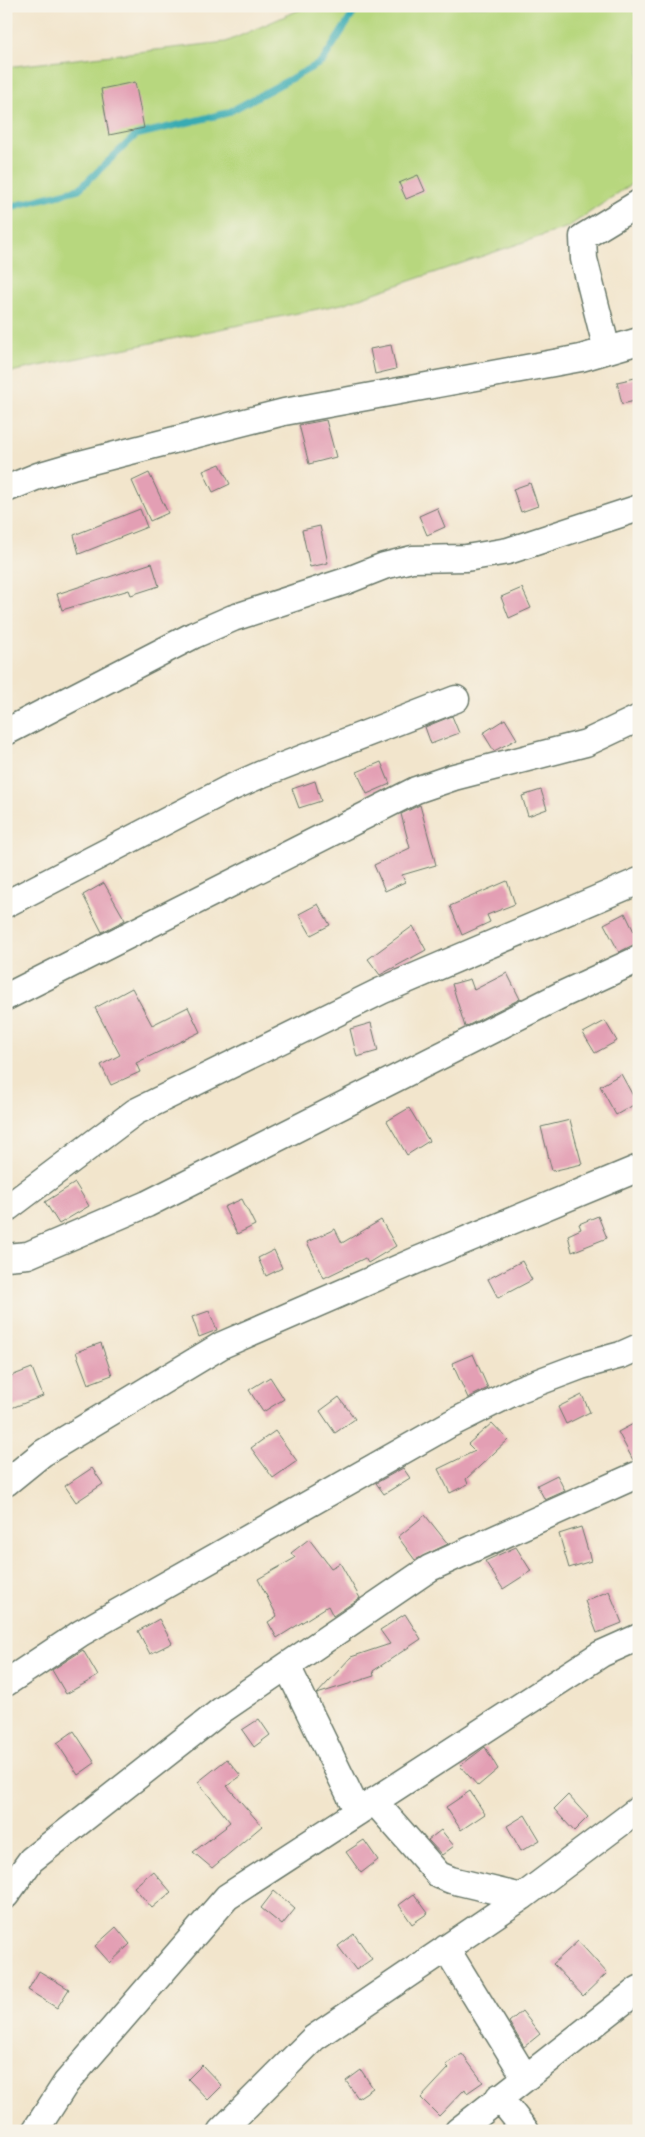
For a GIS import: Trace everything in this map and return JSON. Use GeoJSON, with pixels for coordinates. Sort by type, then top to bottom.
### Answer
{"type":"FeatureCollection","features":[{"type":"Feature","properties":{"kind":"street"},"geometry":{"type":"LineString","coordinates":[[607,350],[584,259],[584,237],[639,203]]}},
{"type":"Feature","properties":{"kind":"street"},"geometry":{"type":"LineString","coordinates":[[6,489],[38,476],[72,466],[284,412],[581,358],[639,341]]}},
{"type":"Feature","properties":{"kind":"street"},"geometry":{"type":"LineString","coordinates":[[6,732],[194,635],[233,618],[346,581],[384,566],[412,559],[466,558],[508,551],[639,508]]}},
{"type":"Feature","properties":{"kind":"street"},"geometry":{"type":"LineString","coordinates":[[6,904],[226,790],[262,774],[456,699]]}},
{"type":"Feature","properties":{"kind":"street"},"geometry":{"type":"LineString","coordinates":[[6,997],[416,790],[454,777],[586,743],[639,718]]}},
{"type":"Feature","properties":{"kind":"street"},"geometry":{"type":"LineString","coordinates":[[6,1209],[135,1112],[382,992],[639,881]]}},
{"type":"Feature","properties":{"kind":"street"},"geometry":{"type":"LineString","coordinates":[[6,1257],[28,1255],[147,1204],[559,996],[639,959]]}},
{"type":"Feature","properties":{"kind":"street"},"geometry":{"type":"LineString","coordinates":[[6,1482],[43,1453],[222,1345],[415,1261],[639,1168]]}},
{"type":"Feature","properties":{"kind":"street"},"geometry":{"type":"LineString","coordinates":[[6,1683],[81,1633],[450,1424],[520,1389],[581,1366],[621,1355],[639,1347]]}},
{"type":"Feature","properties":{"kind":"street"},"geometry":{"type":"LineString","coordinates":[[6,1895],[32,1860],[222,1710],[430,1568],[639,1474]]}},
{"type":"Feature","properties":{"kind":"street"},"geometry":{"type":"LineString","coordinates":[[35,2131],[66,2083],[227,1897],[601,1654],[639,1637]]}},
{"type":"Feature","properties":{"kind":"street"},"geometry":{"type":"LineString","coordinates":[[287,1666],[366,1806],[439,1874],[451,1880],[522,1897]]}},
{"type":"Feature","properties":{"kind":"street"},"geometry":{"type":"LineString","coordinates":[[221,2131],[314,2038],[522,1897],[639,1809]]}},
{"type":"Feature","properties":{"kind":"street"},"geometry":{"type":"LineString","coordinates":[[446,1948],[524,2077]]}},
{"type":"Feature","properties":{"kind":"street"},"geometry":{"type":"LineString","coordinates":[[458,2131],[639,1988]]}},
{"type":"Feature","properties":{"kind":"street"},"geometry":{"type":"LineString","coordinates":[[500,2097],[526,2131]]}},
{"type":"Feature","properties":{"kind":"green space"},"geometry":{"type":"Polygon","coordinates":[[[308,6],[639,6],[639,179],[568,227],[342,304],[15,371],[6,375],[6,67],[226,42],[308,6]]]}},
{"type":"Feature","properties":{"kind":"building"},"geometry":{"type":"Polygon","coordinates":[[[135,82],[144,128],[109,135],[101,89],[135,82]]]}},
{"type":"Feature","properties":{"kind":"building"},"geometry":{"type":"Polygon","coordinates":[[[418,175],[425,191],[406,199],[399,183],[418,175]]]}},
{"type":"Feature","properties":{"kind":"building"},"geometry":{"type":"Polygon","coordinates":[[[391,345],[396,369],[375,374],[370,349],[391,345]]]}},
{"type":"Feature","properties":{"kind":"building"},"geometry":{"type":"Polygon","coordinates":[[[635,378],[639,400],[622,404],[617,382],[635,378]]]}},
{"type":"Feature","properties":{"kind":"building"},"geometry":{"type":"Polygon","coordinates":[[[326,420],[336,457],[309,464],[299,425],[326,420]]]}},
{"type":"Feature","properties":{"kind":"building"},"geometry":{"type":"Polygon","coordinates":[[[220,464],[230,484],[213,492],[203,471],[220,464]]]}},
{"type":"Feature","properties":{"kind":"building"},"geometry":{"type":"Polygon","coordinates":[[[149,473],[168,513],[150,521],[132,481],[149,473]]]}},
{"type":"Feature","properties":{"kind":"building"},"geometry":{"type":"Polygon","coordinates":[[[530,483],[538,506],[521,512],[513,489],[530,483]]]}},
{"type":"Feature","properties":{"kind":"building"},"geometry":{"type":"Polygon","coordinates":[[[437,508],[445,527],[427,535],[419,516],[437,508]]]}},
{"type":"Feature","properties":{"kind":"building"},"geometry":{"type":"Polygon","coordinates":[[[140,509],[147,527],[79,554],[74,535],[140,509]]]}},
{"type":"Feature","properties":{"kind":"building"},"geometry":{"type":"Polygon","coordinates":[[[320,526],[328,563],[310,567],[302,530],[320,526]]]}},
{"type":"Feature","properties":{"kind":"building"},"geometry":{"type":"Polygon","coordinates":[[[152,563],[159,586],[131,595],[129,590],[62,610],[57,594],[152,563]]]}},
{"type":"Feature","properties":{"kind":"building"},"geometry":{"type":"Polygon","coordinates":[[[522,588],[531,608],[509,618],[501,597],[522,588]]]}},
{"type":"Feature","properties":{"kind":"building"},"geometry":{"type":"Polygon","coordinates":[[[452,716],[459,733],[431,744],[425,727],[452,716]]]}},
{"type":"Feature","properties":{"kind":"building"},"geometry":{"type":"Polygon","coordinates":[[[505,719],[517,739],[494,751],[483,733],[505,719]]]}},
{"type":"Feature","properties":{"kind":"building"},"geometry":{"type":"Polygon","coordinates":[[[381,762],[390,784],[367,794],[357,772],[381,762]]]}},
{"type":"Feature","properties":{"kind":"building"},"geometry":{"type":"Polygon","coordinates":[[[315,781],[321,801],[299,808],[292,789],[315,781]]]}},
{"type":"Feature","properties":{"kind":"building"},"geometry":{"type":"Polygon","coordinates":[[[541,790],[547,809],[528,816],[522,796],[541,790]]]}},
{"type":"Feature","properties":{"kind":"building"},"geometry":{"type":"Polygon","coordinates":[[[420,805],[436,865],[402,875],[405,882],[385,891],[374,865],[410,848],[401,814],[420,805]]]}},
{"type":"Feature","properties":{"kind":"building"},"geometry":{"type":"Polygon","coordinates":[[[507,881],[515,904],[487,915],[490,922],[462,935],[450,906],[507,881]]]}},
{"type":"Feature","properties":{"kind":"building"},"geometry":{"type":"Polygon","coordinates":[[[104,883],[125,920],[102,932],[83,895],[104,883]]]}},
{"type":"Feature","properties":{"kind":"building"},"geometry":{"type":"Polygon","coordinates":[[[318,904],[330,925],[311,935],[299,914],[318,904]]]}},
{"type":"Feature","properties":{"kind":"building"},"geometry":{"type":"Polygon","coordinates":[[[625,913],[639,942],[619,952],[604,924],[625,913]]]}},
{"type":"Feature","properties":{"kind":"building"},"geometry":{"type":"Polygon","coordinates":[[[413,926],[426,950],[380,975],[368,959],[413,926]]]}},
{"type":"Feature","properties":{"kind":"building"},"geometry":{"type":"Polygon","coordinates":[[[507,973],[520,999],[465,1027],[452,984],[470,979],[474,990],[507,973]]]}},
{"type":"Feature","properties":{"kind":"building"},"geometry":{"type":"Polygon","coordinates":[[[132,988],[152,1025],[188,1007],[200,1032],[136,1063],[140,1072],[111,1085],[101,1065],[120,1055],[95,1008],[132,988]]]}},
{"type":"Feature","properties":{"kind":"building"},"geometry":{"type":"Polygon","coordinates":[[[605,1021],[617,1041],[595,1053],[583,1033],[605,1021]]]}},
{"type":"Feature","properties":{"kind":"building"},"geometry":{"type":"Polygon","coordinates":[[[371,1023],[378,1051],[357,1057],[350,1029],[371,1023]]]}},
{"type":"Feature","properties":{"kind":"building"},"geometry":{"type":"Polygon","coordinates":[[[621,1074],[637,1103],[616,1115],[600,1086],[621,1074]]]}},
{"type":"Feature","properties":{"kind":"building"},"geometry":{"type":"Polygon","coordinates":[[[409,1108],[429,1141],[407,1155],[387,1121],[409,1108]]]}},
{"type":"Feature","properties":{"kind":"building"},"geometry":{"type":"Polygon","coordinates":[[[570,1120],[582,1164],[552,1171],[541,1127],[570,1120]]]}},
{"type":"Feature","properties":{"kind":"building"},"geometry":{"type":"Polygon","coordinates":[[[75,1183],[89,1206],[59,1224],[45,1202],[75,1183]]]}},
{"type":"Feature","properties":{"kind":"building"},"geometry":{"type":"Polygon","coordinates":[[[242,1199],[255,1225],[237,1234],[224,1207],[242,1199]]]}},
{"type":"Feature","properties":{"kind":"building"},"geometry":{"type":"Polygon","coordinates":[[[598,1216],[607,1238],[572,1252],[568,1235],[581,1229],[579,1224],[598,1216]]]}},
{"type":"Feature","properties":{"kind":"building"},"geometry":{"type":"Polygon","coordinates":[[[381,1220],[396,1246],[368,1263],[365,1258],[324,1278],[307,1242],[335,1229],[342,1243],[381,1220]]]}},
{"type":"Feature","properties":{"kind":"building"},"geometry":{"type":"Polygon","coordinates":[[[274,1250],[282,1268],[266,1276],[258,1258],[274,1250]]]}},
{"type":"Feature","properties":{"kind":"building"},"geometry":{"type":"Polygon","coordinates":[[[522,1261],[532,1280],[498,1298],[488,1279],[522,1261]]]}},
{"type":"Feature","properties":{"kind":"building"},"geometry":{"type":"Polygon","coordinates":[[[209,1311],[217,1330],[199,1337],[192,1317],[209,1311]]]}},
{"type":"Feature","properties":{"kind":"building"},"geometry":{"type":"Polygon","coordinates":[[[101,1343],[112,1375],[88,1384],[76,1352],[101,1343]]]}},
{"type":"Feature","properties":{"kind":"building"},"geometry":{"type":"Polygon","coordinates":[[[473,1354],[488,1388],[468,1398],[452,1363],[473,1354]]]}},
{"type":"Feature","properties":{"kind":"building"},"geometry":{"type":"Polygon","coordinates":[[[32,1368],[43,1396],[6,1410],[6,1378],[32,1368]]]}},
{"type":"Feature","properties":{"kind":"building"},"geometry":{"type":"Polygon","coordinates":[[[270,1377],[284,1399],[263,1412],[249,1390],[270,1377]]]}},
{"type":"Feature","properties":{"kind":"building"},"geometry":{"type":"Polygon","coordinates":[[[582,1395],[590,1412],[566,1424],[558,1407],[582,1395]]]}},
{"type":"Feature","properties":{"kind":"building"},"geometry":{"type":"Polygon","coordinates":[[[339,1397],[355,1419],[335,1433],[320,1411],[339,1397]]]}},
{"type":"Feature","properties":{"kind":"building"},"geometry":{"type":"Polygon","coordinates":[[[639,1421],[639,1459],[633,1460],[618,1432],[639,1421]]]}},
{"type":"Feature","properties":{"kind":"building"},"geometry":{"type":"Polygon","coordinates":[[[492,1423],[508,1440],[466,1479],[468,1484],[450,1493],[438,1469],[475,1451],[468,1444],[492,1423]]]}},
{"type":"Feature","properties":{"kind":"building"},"geometry":{"type":"Polygon","coordinates":[[[275,1431],[297,1461],[273,1478],[251,1448],[275,1431]]]}},
{"type":"Feature","properties":{"kind":"building"},"geometry":{"type":"Polygon","coordinates":[[[92,1468],[103,1484],[76,1502],[65,1486],[92,1468]]]}},
{"type":"Feature","properties":{"kind":"building"},"geometry":{"type":"Polygon","coordinates":[[[403,1468],[410,1478],[384,1494],[376,1483],[403,1468]]]}},
{"type":"Feature","properties":{"kind":"building"},"geometry":{"type":"Polygon","coordinates":[[[557,1475],[565,1491],[545,1500],[537,1485],[557,1475]]]}},
{"type":"Feature","properties":{"kind":"building"},"geometry":{"type":"Polygon","coordinates":[[[425,1515],[448,1544],[415,1560],[398,1537],[425,1515]]]}},
{"type":"Feature","properties":{"kind":"building"},"geometry":{"type":"Polygon","coordinates":[[[581,1527],[591,1561],[569,1568],[559,1534],[581,1527]]]}},
{"type":"Feature","properties":{"kind":"building"},"geometry":{"type":"Polygon","coordinates":[[[309,1539],[331,1568],[340,1563],[360,1598],[333,1616],[328,1606],[277,1638],[268,1622],[277,1616],[258,1579],[295,1558],[291,1553],[309,1539]]]}},
{"type":"Feature","properties":{"kind":"building"},"geometry":{"type":"Polygon","coordinates":[[[516,1547],[531,1571],[503,1589],[485,1561],[516,1547]]]}},
{"type":"Feature","properties":{"kind":"building"},"geometry":{"type":"Polygon","coordinates":[[[609,1591],[622,1623],[597,1633],[585,1601],[609,1591]]]}},
{"type":"Feature","properties":{"kind":"building"},"geometry":{"type":"Polygon","coordinates":[[[405,1614],[421,1639],[373,1671],[374,1676],[317,1694],[351,1657],[390,1644],[380,1630],[405,1614]]]}},
{"type":"Feature","properties":{"kind":"building"},"geometry":{"type":"Polygon","coordinates":[[[159,1619],[172,1643],[150,1654],[138,1631],[159,1619]]]}},
{"type":"Feature","properties":{"kind":"building"},"geometry":{"type":"Polygon","coordinates":[[[83,1650],[98,1676],[66,1694],[52,1670],[83,1650]]]}},
{"type":"Feature","properties":{"kind":"building"},"geometry":{"type":"Polygon","coordinates":[[[259,1719],[270,1735],[254,1747],[242,1730],[259,1719]]]}},
{"type":"Feature","properties":{"kind":"building"},"geometry":{"type":"Polygon","coordinates":[[[74,1731],[95,1763],[78,1775],[57,1743],[74,1731]]]}},
{"type":"Feature","properties":{"kind":"building"},"geometry":{"type":"Polygon","coordinates":[[[485,1747],[498,1769],[478,1786],[460,1766],[485,1747]]]}},
{"type":"Feature","properties":{"kind":"building"},"geometry":{"type":"Polygon","coordinates":[[[227,1759],[241,1776],[227,1786],[262,1826],[212,1868],[193,1852],[230,1822],[198,1782],[227,1759]]]}},
{"type":"Feature","properties":{"kind":"building"},"geometry":{"type":"Polygon","coordinates":[[[470,1791],[485,1814],[461,1830],[446,1807],[470,1791]]]}},
{"type":"Feature","properties":{"kind":"building"},"geometry":{"type":"Polygon","coordinates":[[[568,1795],[588,1817],[574,1831],[554,1809],[568,1795]]]}},
{"type":"Feature","properties":{"kind":"building"},"geometry":{"type":"Polygon","coordinates":[[[525,1815],[540,1840],[521,1851],[507,1826],[525,1815]]]}},
{"type":"Feature","properties":{"kind":"building"},"geometry":{"type":"Polygon","coordinates":[[[441,1830],[454,1846],[442,1855],[428,1840],[441,1830]]]}},
{"type":"Feature","properties":{"kind":"building"},"geometry":{"type":"Polygon","coordinates":[[[364,1840],[378,1860],[361,1873],[346,1852],[364,1840]]]}},
{"type":"Feature","properties":{"kind":"building"},"geometry":{"type":"Polygon","coordinates":[[[153,1871],[171,1892],[152,1908],[134,1887],[153,1871]]]}},
{"type":"Feature","properties":{"kind":"building"},"geometry":{"type":"Polygon","coordinates":[[[274,1891],[295,1909],[282,1925],[261,1908],[274,1891]]]}},
{"type":"Feature","properties":{"kind":"building"},"geometry":{"type":"Polygon","coordinates":[[[414,1894],[428,1913],[412,1924],[399,1905],[414,1894]]]}},
{"type":"Feature","properties":{"kind":"building"},"geometry":{"type":"Polygon","coordinates":[[[116,1927],[130,1944],[110,1963],[95,1946],[116,1927]]]}},
{"type":"Feature","properties":{"kind":"building"},"geometry":{"type":"Polygon","coordinates":[[[354,1934],[372,1959],[356,1970],[338,1946],[354,1934]]]}},
{"type":"Feature","properties":{"kind":"building"},"geometry":{"type":"Polygon","coordinates":[[[578,1941],[607,1973],[583,1996],[553,1964],[578,1941]]]}},
{"type":"Feature","properties":{"kind":"building"},"geometry":{"type":"Polygon","coordinates":[[[39,1971],[69,1989],[57,2008],[28,1990],[39,1971]]]}},
{"type":"Feature","properties":{"kind":"building"},"geometry":{"type":"Polygon","coordinates":[[[522,2011],[540,2034],[524,2047],[509,2022],[522,2011]]]}},
{"type":"Feature","properties":{"kind":"building"},"geometry":{"type":"Polygon","coordinates":[[[462,2054],[483,2082],[467,2093],[465,2089],[439,2116],[421,2098],[449,2068],[446,2065],[462,2054]]]}},
{"type":"Feature","properties":{"kind":"building"},"geometry":{"type":"Polygon","coordinates":[[[202,2065],[222,2086],[208,2100],[188,2079],[202,2065]]]}},
{"type":"Feature","properties":{"kind":"building"},"geometry":{"type":"Polygon","coordinates":[[[361,2070],[373,2088],[358,2098],[346,2081],[361,2070]]]}},
{"type":"Feature","properties":{"kind":"waterway"},"geometry":{"type":"LineString","coordinates":[[6,208],[79,189],[136,135],[227,113],[322,62],[358,6]]}}]}
